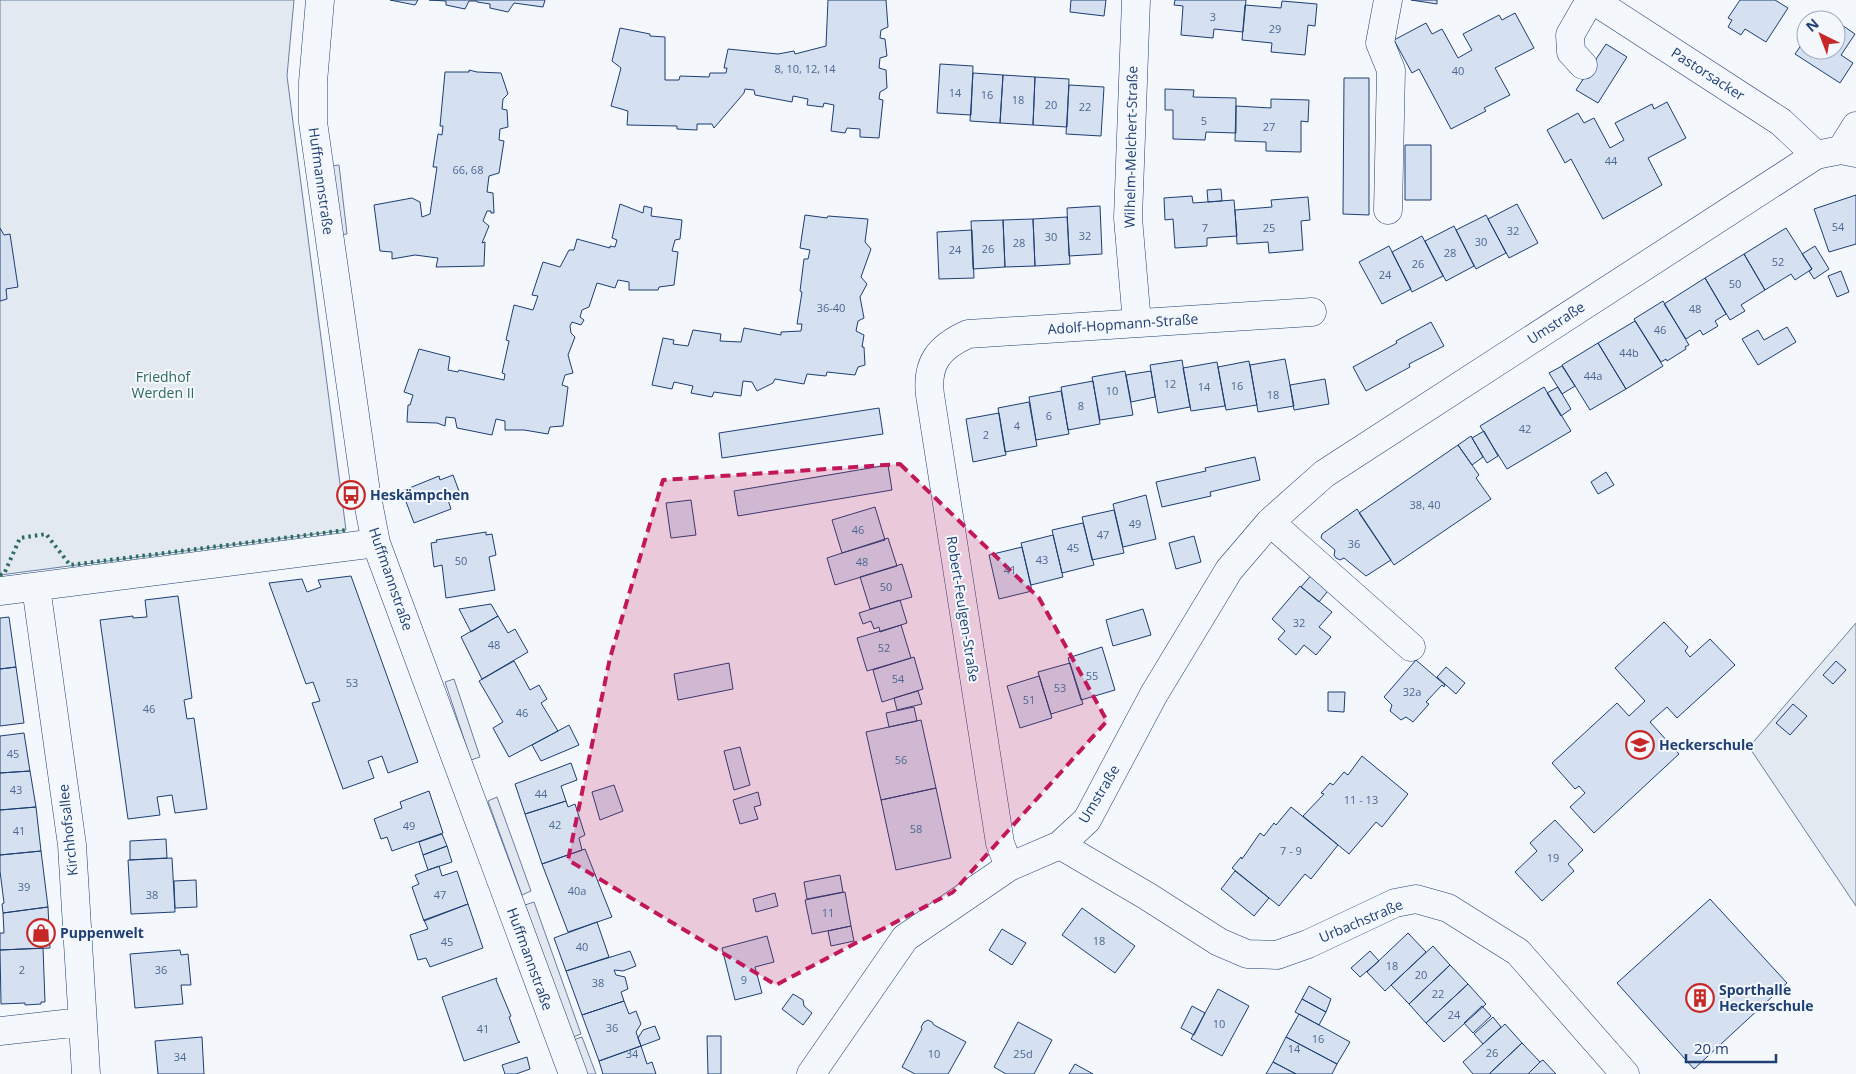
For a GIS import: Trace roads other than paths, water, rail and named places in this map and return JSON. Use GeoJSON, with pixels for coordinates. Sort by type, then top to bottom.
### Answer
{"type":"FeatureCollection","features":[{"type":"Feature","properties":{"kind":"street","name":"Huffmannstraße"},"geometry":{"type":"LineString","coordinates":[[320,0],[313,82],[313,122],[364,482],[376,543],[573,1074]]}},
{"type":"Feature","properties":{"kind":"street","name":"Wilhelm-Melchert-Straße"},"geometry":{"type":"LineString","coordinates":[[1136,0],[1128,218],[1137,323]]}},
{"type":"Feature","properties":{"kind":"street"},"geometry":{"type":"LineString","coordinates":[[1388,0],[1380,43],[1391,70],[1388,210]]}},
{"type":"Feature","properties":{"kind":"street"},"geometry":{"type":"LineString","coordinates":[[1583,64],[1571,52],[1570,35],[1591,0]]}},
{"type":"Feature","properties":{"kind":"street","name":"Pastorsacker"},"geometry":{"type":"LineString","coordinates":[[1591,0],[1781,122],[1838,153]]}},
{"type":"Feature","properties":{"kind":"street"},"geometry":{"type":"LineString","coordinates":[[1838,153],[1856,126]]}},
{"type":"Feature","properties":{"kind":"street","name":"Umstraße"},"geometry":{"type":"LineString","coordinates":[[811,1074],[905,938],[1010,867],[1060,845],[1087,820],[1154,694],[1229,570],[1270,522],[1324,474],[1838,153]]}},
{"type":"Feature","properties":{"kind":"street","name":"Adolf-Hopmann-Straße"},"geometry":{"type":"LineString","coordinates":[[940,353],[968,334],[1312,312]]}},
{"type":"Feature","properties":{"kind":"street","name":"Robert-Feulgen-Straße"},"geometry":{"type":"LineString","coordinates":[[940,353],[930,370],[928,380],[930,395],[1000,843],[1010,867]]}},
{"type":"Feature","properties":{"kind":"street"},"geometry":{"type":"LineString","coordinates":[[1270,522],[1411,647]]}},
{"type":"Feature","properties":{"kind":"street"},"geometry":{"type":"LineString","coordinates":[[0,591],[376,543]]}},
{"type":"Feature","properties":{"kind":"street","name":"Kirchhofsallee"},"geometry":{"type":"LineString","coordinates":[[36,587],[72,844],[81,1022],[86,1074]]}},
{"type":"Feature","properties":{"kind":"street","name":"Urbachstraße"},"geometry":{"type":"LineString","coordinates":[[1060,845],[1147,896],[1219,942],[1247,954],[1277,955],[1308,944],[1395,903],[1416,899],[1448,908],[1518,952],[1625,1074]]}},
{"type":"Feature","properties":{"kind":"street"},"geometry":{"type":"LineString","coordinates":[[0,1031],[81,1022]]}},
{"type":"Feature","properties":{"kind":"place","name":"Heskämpchen"},"geometry":{"type":"Point","coordinates":[351,495]}},
{"type":"Feature","properties":{"kind":"place","name":"Heckerschule"},"geometry":{"type":"Point","coordinates":[1640,745]}},
{"type":"Feature","properties":{"kind":"place","name":"Puppenwelt"},"geometry":{"type":"Point","coordinates":[41,933]}},
{"type":"Feature","properties":{"kind":"place","name":"Sporthalle Heckerschule"},"geometry":{"type":"Point","coordinates":[1700,998]}},
{"type":"Feature","properties":{"kind":"park label","name":"Friedhof Werden II"},"geometry":{"type":"Point","coordinates":[163,386]}}]}
